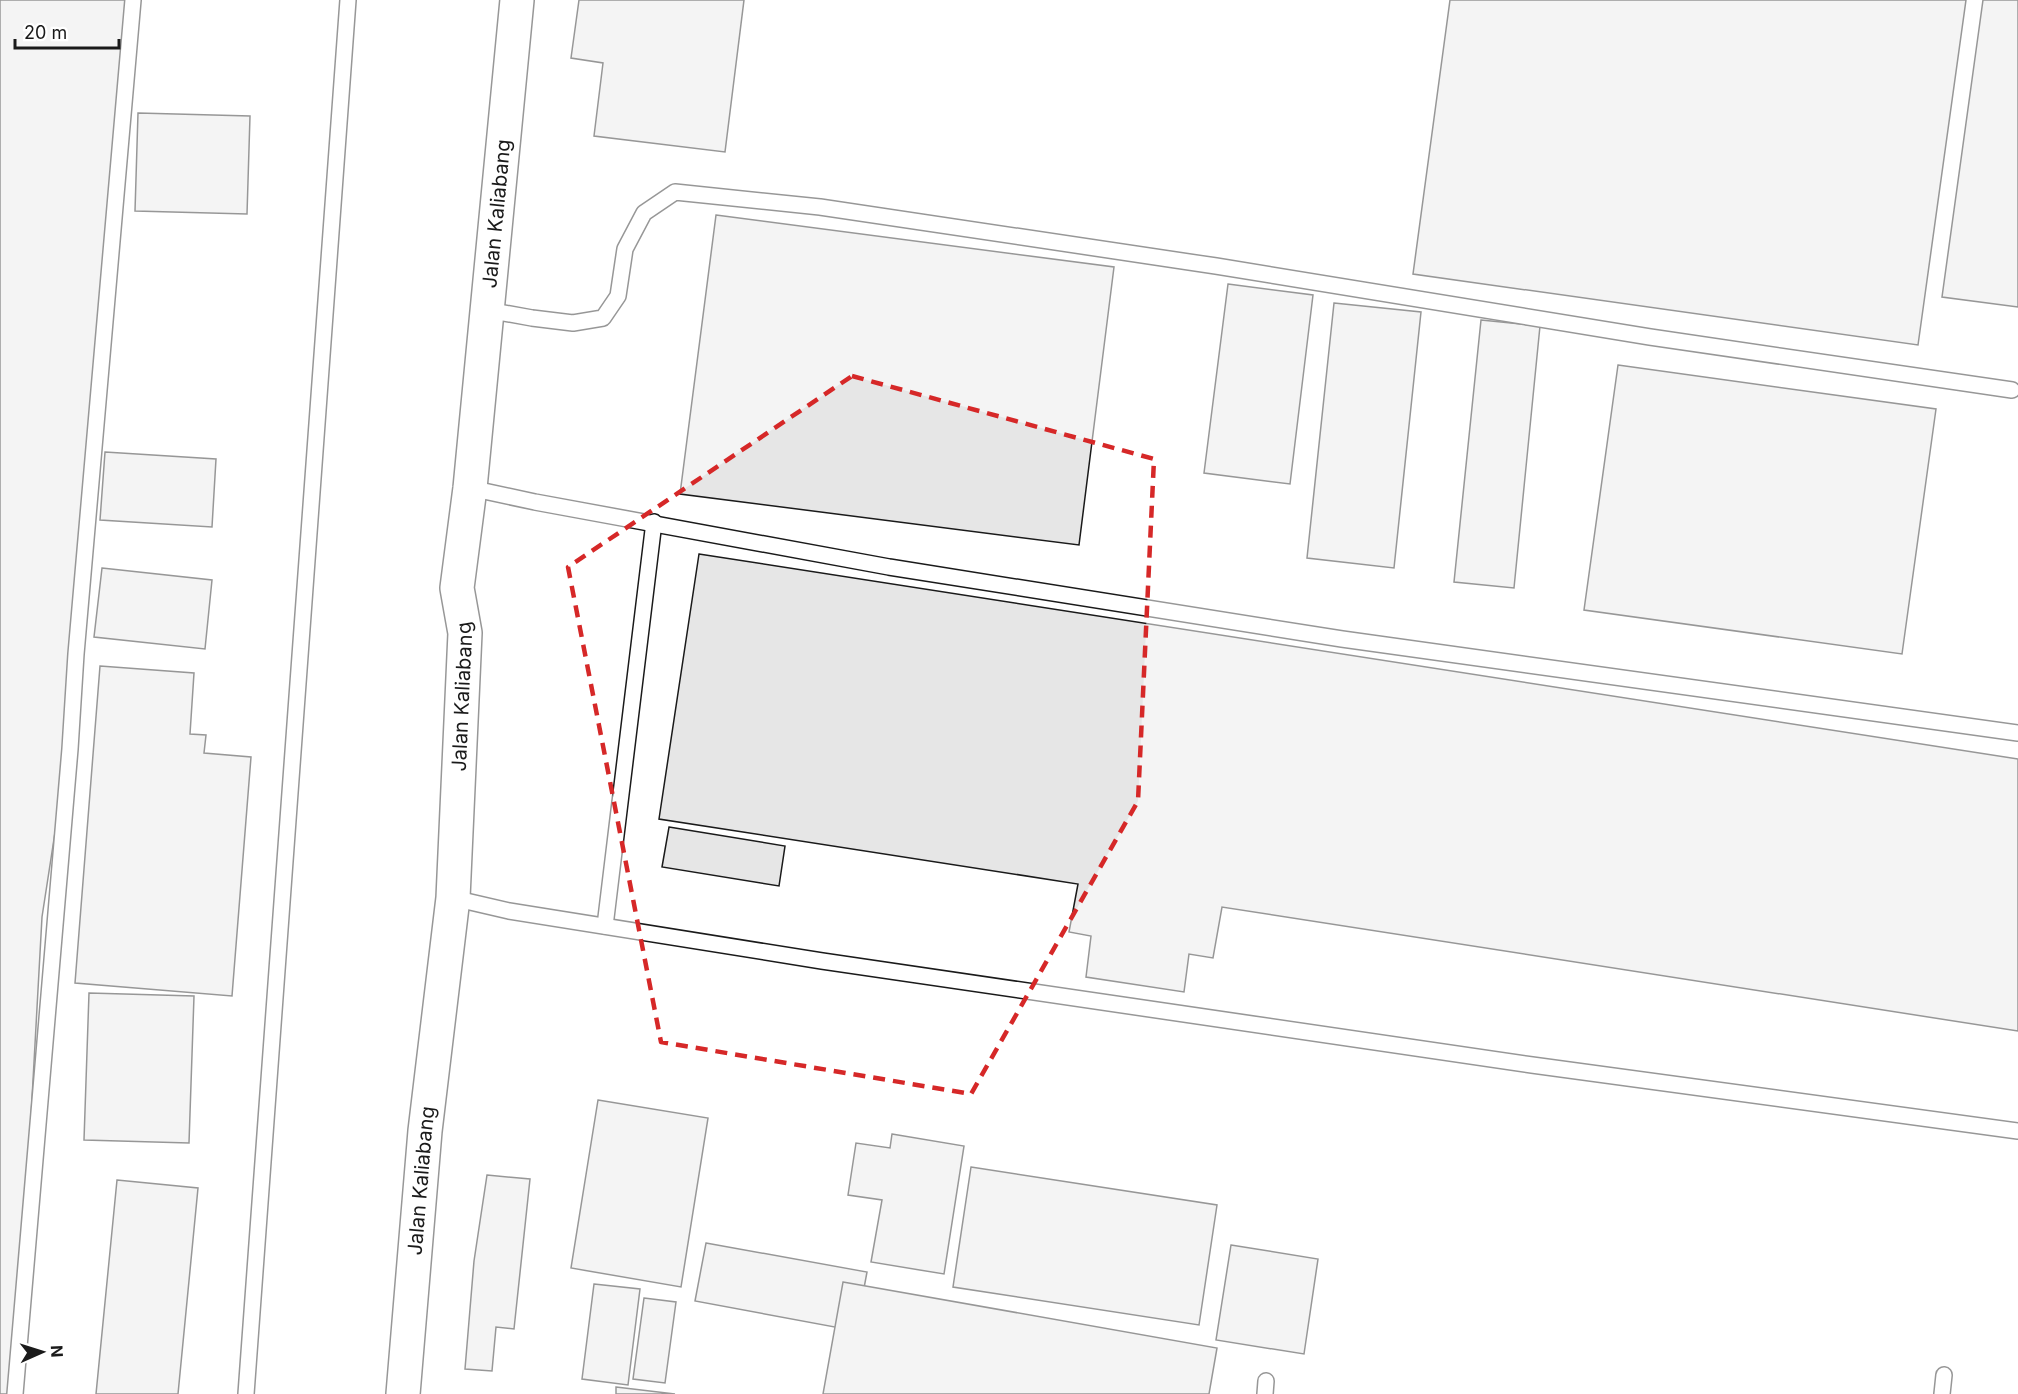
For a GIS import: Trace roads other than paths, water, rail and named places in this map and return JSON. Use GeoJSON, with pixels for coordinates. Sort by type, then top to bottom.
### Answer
{"type":"FeatureCollection","features":[{"type":"Feature","properties":{"kind":"main road","name":"Jalan Kaliabang"},"geometry":{"type":"LineString","coordinates":[[403,1394],[425,1131],[453,898],[465,633],[458,588],[470,488],[517,0]]}},
{"type":"Feature","properties":{"kind":"lane"},"geometry":{"type":"LineString","coordinates":[[15,1394],[133,0]]}},
{"type":"Feature","properties":{"kind":"lane"},"geometry":{"type":"LineString","coordinates":[[246,1394],[348,0]]}},
{"type":"Feature","properties":{"kind":"lane"},"geometry":{"type":"LineString","coordinates":[[487,310],[573,323],[603,318],[618,296],[625,249],[644,213],[675,192],[820,207],[1216,266],[1650,337],[2012,390]]}},
{"type":"Feature","properties":{"kind":"lane"},"geometry":{"type":"LineString","coordinates":[[470,488],[889,567],[1342,639],[2018,733]]}},
{"type":"Feature","properties":{"kind":"lane"},"geometry":{"type":"LineString","coordinates":[[605,926],[654,522]]}},
{"type":"Feature","properties":{"kind":"lane"},"geometry":{"type":"LineString","coordinates":[[453,898],[509,911],[846,964],[1532,1065],[2018,1131]]}},
{"type":"Feature","properties":{"kind":"lane"},"geometry":{"type":"LineString","coordinates":[[1942,1394],[1944,1375]]}}]}
